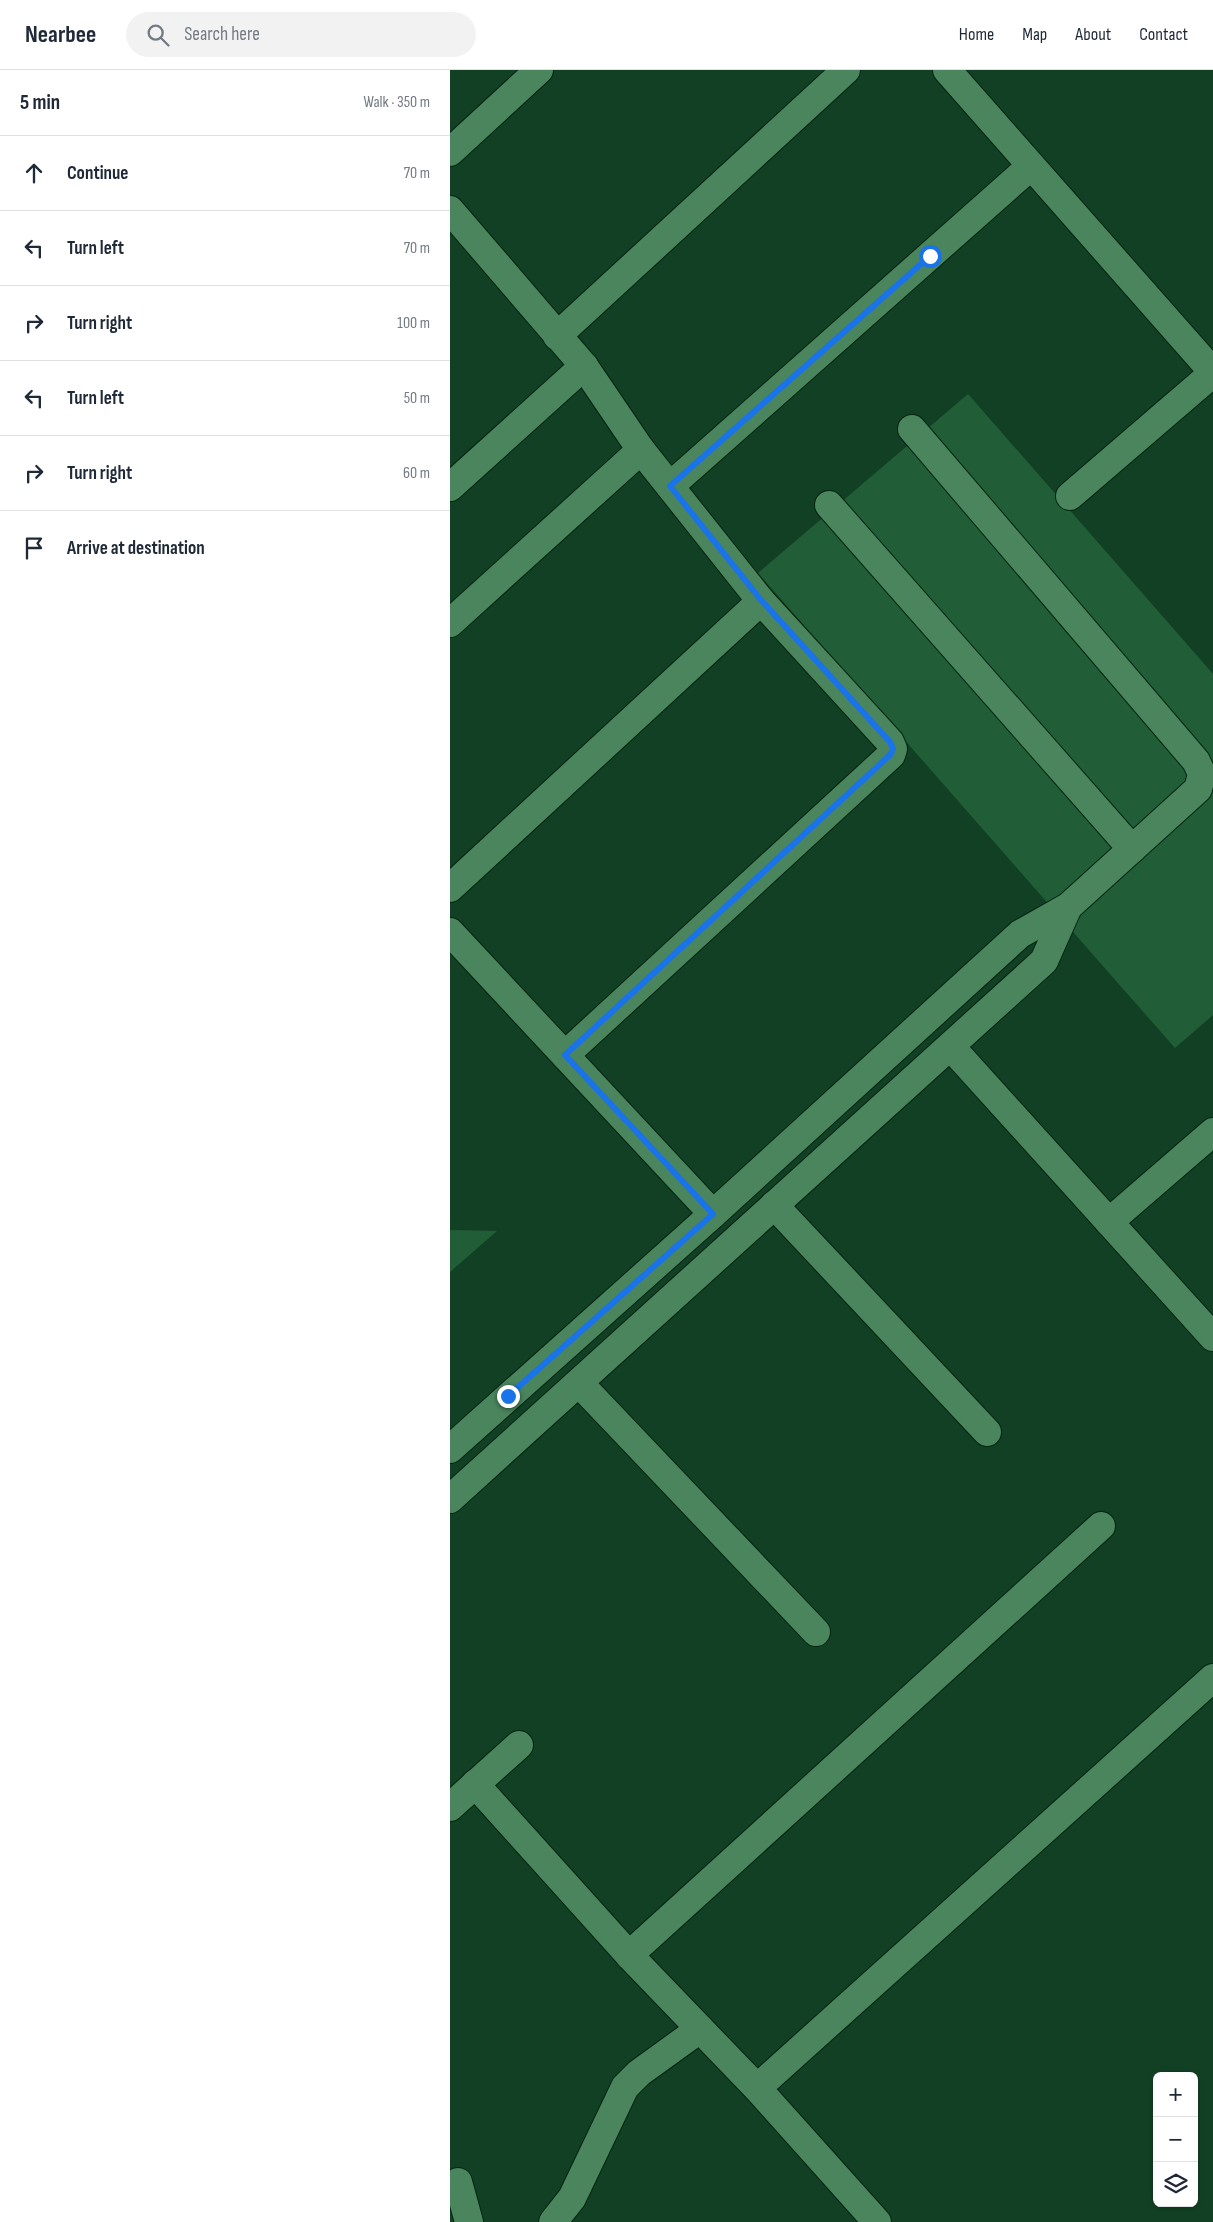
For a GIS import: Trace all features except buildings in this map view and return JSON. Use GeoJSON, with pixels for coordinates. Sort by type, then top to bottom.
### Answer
{"type":"FeatureCollection","features":[{"type":"Feature","properties":{"kind":"street"},"geometry":{"type":"LineString","coordinates":[[450,152],[539,70]]}},
{"type":"Feature","properties":{"kind":"street"},"geometry":{"type":"LineString","coordinates":[[558,336],[846,70]]}},
{"type":"Feature","properties":{"kind":"street"},"geometry":{"type":"LineString","coordinates":[[947,70],[1213,372],[1070,496]]}},
{"type":"Feature","properties":{"kind":"street"},"geometry":{"type":"LineString","coordinates":[[670,486],[1031,166]]}},
{"type":"Feature","properties":{"kind":"street"},"geometry":{"type":"LineString","coordinates":[[450,210],[584,366],[641,450],[761,600],[890,742],[893,749],[890,755],[565,1055]]}},
{"type":"Feature","properties":{"kind":"street"},"geometry":{"type":"LineString","coordinates":[[450,487],[584,366]]}},
{"type":"Feature","properties":{"kind":"street"},"geometry":{"type":"LineString","coordinates":[[450,1448],[713,1214],[1020,934],[1068,907],[1198,789],[1202,774],[1196,761],[912,428]]}},
{"type":"Feature","properties":{"kind":"street"},"geometry":{"type":"LineString","coordinates":[[450,623],[641,450]]}},
{"type":"Feature","properties":{"kind":"street"},"geometry":{"type":"LineString","coordinates":[[829,505],[1132,849]]}},
{"type":"Feature","properties":{"kind":"street"},"geometry":{"type":"LineString","coordinates":[[450,888],[761,600]]}},
{"type":"Feature","properties":{"kind":"street"},"geometry":{"type":"LineString","coordinates":[[450,1498],[1044,961],[1068,907]]}},
{"type":"Feature","properties":{"kind":"street"},"geometry":{"type":"LineString","coordinates":[[450,932],[713,1214]]}},
{"type":"Feature","properties":{"kind":"street"},"geometry":{"type":"LineString","coordinates":[[951,1047],[1213,1337]]}},
{"type":"Feature","properties":{"kind":"street"},"geometry":{"type":"LineString","coordinates":[[1110,1222],[1213,1132]]}},
{"type":"Feature","properties":{"kind":"street"},"geometry":{"type":"LineString","coordinates":[[774,1205],[987,1432]]}},
{"type":"Feature","properties":{"kind":"street"},"geometry":{"type":"LineString","coordinates":[[579,1382],[816,1632]]}},
{"type":"Feature","properties":{"kind":"street"},"geometry":{"type":"LineString","coordinates":[[630,1955],[1101,1526]]}},
{"type":"Feature","properties":{"kind":"street"},"geometry":{"type":"LineString","coordinates":[[758,2088],[1213,1678]]}},
{"type":"Feature","properties":{"kind":"street"},"geometry":{"type":"LineString","coordinates":[[450,1807],[519,1745]]}},
{"type":"Feature","properties":{"kind":"street"},"geometry":{"type":"LineString","coordinates":[[475,1784],[630,1955],[758,2088],[877,2222]]}},
{"type":"Feature","properties":{"kind":"street"},"geometry":{"type":"LineString","coordinates":[[553,2222],[572,2198],[625,2087],[639,2073],[700,2028]]}},
{"type":"Feature","properties":{"kind":"street"},"geometry":{"type":"LineString","coordinates":[[458,2182],[469,2222]]}},
{"type":"Feature","properties":{"kind":"green space"},"geometry":{"type":"Polygon","coordinates":[[[968,394],[1213,674],[1213,1015],[1175,1048],[758,573],[968,394]]]}},
{"type":"Feature","properties":{"kind":"green space"},"geometry":{"type":"Polygon","coordinates":[[[450,1230],[497,1231],[450,1272],[450,1230]]]}},
{"type":"Feature","properties":{"kind":"route"},"geometry":{"type":"LineString","coordinates":[[508,1396],[713,1214],[565,1055],[890,755],[893,749],[890,742],[761,600],[670,486],[930,256]]}}]}
